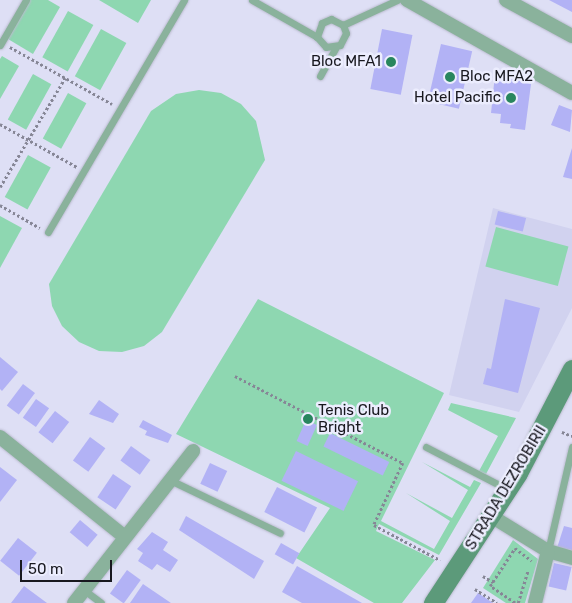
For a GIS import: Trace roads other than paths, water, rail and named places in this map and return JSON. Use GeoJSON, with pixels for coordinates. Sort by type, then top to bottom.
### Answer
{"type":"FeatureCollection","features":[{"type":"Feature","properties":{"kind":"main road","name":"STRADA DEZROBIRII"},"geometry":{"type":"LineString","coordinates":[[433,603],[508,490],[572,369]]}},
{"type":"Feature","properties":{"kind":"street"},"geometry":{"type":"LineString","coordinates":[[407,0],[572,92]]}},
{"type":"Feature","properties":{"kind":"street"},"geometry":{"type":"LineString","coordinates":[[506,0],[572,36]]}},
{"type":"Feature","properties":{"kind":"street"},"geometry":{"type":"LineString","coordinates":[[0,437],[126,537]]}},
{"type":"Feature","properties":{"kind":"street"},"geometry":{"type":"LineString","coordinates":[[74,603],[193,451]]}},
{"type":"Feature","properties":{"kind":"street"},"geometry":{"type":"LineString","coordinates":[[491,516],[548,551],[572,558]]}},
{"type":"Feature","properties":{"kind":"street"},"geometry":{"type":"LineString","coordinates":[[536,603],[548,551]]}},
{"type":"Feature","properties":{"kind":"lane"},"geometry":{"type":"LineString","coordinates":[[1,44],[26,0]]}},
{"type":"Feature","properties":{"kind":"lane"},"geometry":{"type":"LineString","coordinates":[[48,232],[184,0]]}},
{"type":"Feature","properties":{"kind":"lane"},"geometry":{"type":"LineString","coordinates":[[252,0],[317,36],[322,45],[336,47]]}},
{"type":"Feature","properties":{"kind":"lane"},"geometry":{"type":"LineString","coordinates":[[317,36],[326,20],[343,25],[386,2],[397,0]]}},
{"type":"Feature","properties":{"kind":"lane"},"geometry":{"type":"LineString","coordinates":[[320,76],[336,47],[345,38],[343,25]]}},
{"type":"Feature","properties":{"kind":"lane"},"geometry":{"type":"LineString","coordinates":[[426,446],[508,490]]}},
{"type":"Feature","properties":{"kind":"lane"},"geometry":{"type":"LineString","coordinates":[[548,551],[572,447]]}},
{"type":"Feature","properties":{"kind":"lane"},"geometry":{"type":"LineString","coordinates":[[170,480],[280,533]]}},
{"type":"Feature","properties":{"kind":"lane"},"geometry":{"type":"LineString","coordinates":[[84,590],[101,603]]}},
{"type":"Feature","properties":{"kind":"place","name":"Bloc MFA1"},"geometry":{"type":"Point","coordinates":[391,62]}},
{"type":"Feature","properties":{"kind":"place","name":"Bloc MFA2"},"geometry":{"type":"Point","coordinates":[450,77]}},
{"type":"Feature","properties":{"kind":"place","name":"Hotel Pacific"},"geometry":{"type":"Point","coordinates":[511,98]}},
{"type":"Feature","properties":{"kind":"place","name":"Tenis Club Bright"},"geometry":{"type":"Point","coordinates":[308,419]}}]}
